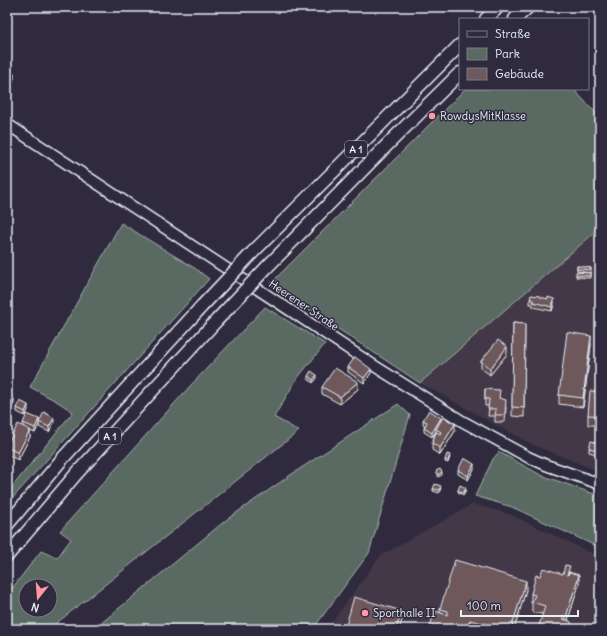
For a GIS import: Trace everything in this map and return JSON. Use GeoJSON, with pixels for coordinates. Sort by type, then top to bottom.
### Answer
{"type":"FeatureCollection","features":[{"type":"Feature","properties":{"kind":"highway"},"geometry":{"type":"LineString","coordinates":[[487,18],[498,7]]}},
{"type":"Feature","properties":{"kind":"highway"},"geometry":{"type":"LineString","coordinates":[[516,18],[528,7]]}},
{"type":"Feature","properties":{"kind":"highway","name":"A 1"},"geometry":{"type":"LineString","coordinates":[[7,525],[63,458],[252,253],[459,46]]}},
{"type":"Feature","properties":{"kind":"highway","name":"A 1"},"geometry":{"type":"LineString","coordinates":[[7,556],[82,467],[217,320],[267,267],[459,74]]}},
{"type":"Feature","properties":{"kind":"main road","name":"Heerener Straße"},"geometry":{"type":"LineString","coordinates":[[7,124],[373,365],[462,421],[528,457],[600,484]]}},
{"type":"Feature","properties":{"kind":"shaded area"},"geometry":{"type":"Polygon","coordinates":[[[600,221],[600,472],[531,444],[420,383],[593,234],[600,221]]]}},
{"type":"Feature","properties":{"kind":"shaded area"},"geometry":{"type":"Polygon","coordinates":[[[473,504],[509,514],[600,557],[600,629],[327,629],[380,556],[473,504]]]}},
{"type":"Feature","properties":{"kind":"green space"},"geometry":{"type":"Polygon","coordinates":[[[464,90],[574,90],[600,116],[600,217],[593,234],[420,383],[270,284],[464,90]]]}},
{"type":"Feature","properties":{"kind":"green space"},"geometry":{"type":"Polygon","coordinates":[[[121,223],[196,269],[209,279],[7,505],[7,493],[73,412],[30,387],[121,223]]]}},
{"type":"Feature","properties":{"kind":"green space"},"geometry":{"type":"Polygon","coordinates":[[[265,307],[325,344],[296,380],[274,417],[299,431],[49,629],[7,629],[7,595],[18,581],[18,618],[58,618],[58,578],[20,578],[41,551],[57,558],[71,539],[60,531],[191,385],[265,307]]]}},
{"type":"Feature","properties":{"kind":"green space"},"geometry":{"type":"Polygon","coordinates":[[[398,404],[410,415],[369,553],[313,629],[94,629],[226,520],[292,474],[398,404]]]}},
{"type":"Feature","properties":{"kind":"green space"},"geometry":{"type":"Polygon","coordinates":[[[499,452],[541,475],[600,496],[600,548],[512,507],[475,496],[493,459],[499,452]]]}},
{"type":"Feature","properties":{"kind":"building"},"geometry":{"type":"Polygon","coordinates":[[[7,71],[14,74],[10,84],[7,83],[7,71]]]}},
{"type":"Feature","properties":{"kind":"building"},"geometry":{"type":"Polygon","coordinates":[[[577,266],[591,268],[591,270],[577,269],[577,266]]]}},
{"type":"Feature","properties":{"kind":"building"},"geometry":{"type":"Polygon","coordinates":[[[576,272],[590,273],[590,276],[576,275],[576,272]]]}},
{"type":"Feature","properties":{"kind":"building"},"geometry":{"type":"Polygon","coordinates":[[[531,295],[554,299],[552,307],[533,302],[533,300],[530,299],[531,295]]]}},
{"type":"Feature","properties":{"kind":"building"},"geometry":{"type":"Polygon","coordinates":[[[513,323],[525,324],[524,408],[512,407],[513,323]]]}},
{"type":"Feature","properties":{"kind":"building"},"geometry":{"type":"Polygon","coordinates":[[[567,332],[591,336],[583,398],[559,395],[567,332]]]}},
{"type":"Feature","properties":{"kind":"building"},"geometry":{"type":"Polygon","coordinates":[[[498,340],[507,347],[490,369],[481,361],[498,340]]]}},
{"type":"Feature","properties":{"kind":"building"},"geometry":{"type":"Polygon","coordinates":[[[355,357],[371,369],[364,378],[348,367],[355,357]]]}},
{"type":"Feature","properties":{"kind":"building"},"geometry":{"type":"Polygon","coordinates":[[[335,368],[358,382],[340,397],[322,387],[335,368]]]}},
{"type":"Feature","properties":{"kind":"building"},"geometry":{"type":"Polygon","coordinates":[[[311,371],[317,375],[313,380],[308,376],[311,371]]]}},
{"type":"Feature","properties":{"kind":"building"},"geometry":{"type":"Polygon","coordinates":[[[485,389],[500,390],[499,398],[506,400],[505,415],[495,415],[496,409],[488,409],[489,399],[485,399],[485,389]]]}},
{"type":"Feature","properties":{"kind":"building"},"geometry":{"type":"Polygon","coordinates":[[[590,391],[600,392],[600,416],[588,415],[590,391]]]}},
{"type":"Feature","properties":{"kind":"building"},"geometry":{"type":"Polygon","coordinates":[[[7,395],[14,399],[10,407],[7,405],[7,395]]]}},
{"type":"Feature","properties":{"kind":"building"},"geometry":{"type":"Polygon","coordinates":[[[20,401],[28,405],[25,412],[17,408],[20,401]]]}},
{"type":"Feature","properties":{"kind":"building"},"geometry":{"type":"Polygon","coordinates":[[[429,410],[441,418],[432,433],[424,428],[427,422],[423,420],[429,410]]]}},
{"type":"Feature","properties":{"kind":"building"},"geometry":{"type":"Polygon","coordinates":[[[44,412],[54,418],[49,427],[39,422],[44,412]]]}},
{"type":"Feature","properties":{"kind":"building"},"geometry":{"type":"Polygon","coordinates":[[[27,414],[39,419],[35,428],[23,423],[27,414]]]}},
{"type":"Feature","properties":{"kind":"building"},"geometry":{"type":"Polygon","coordinates":[[[443,417],[455,424],[440,448],[432,443],[436,432],[440,434],[441,432],[436,429],[443,417]]]}},
{"type":"Feature","properties":{"kind":"building"},"geometry":{"type":"Polygon","coordinates":[[[18,424],[30,430],[18,453],[7,447],[7,445],[18,424]]]}},
{"type":"Feature","properties":{"kind":"building"},"geometry":{"type":"Polygon","coordinates":[[[591,441],[600,443],[600,451],[589,448],[591,441]]]}},
{"type":"Feature","properties":{"kind":"building"},"geometry":{"type":"Polygon","coordinates":[[[447,454],[450,455],[448,461],[445,460],[447,454]]]}},
{"type":"Feature","properties":{"kind":"building"},"geometry":{"type":"Polygon","coordinates":[[[464,458],[474,464],[468,476],[458,470],[464,458]]]}},
{"type":"Feature","properties":{"kind":"building"},"geometry":{"type":"Polygon","coordinates":[[[440,469],[442,472],[438,475],[436,471],[440,469]]]}},
{"type":"Feature","properties":{"kind":"building"},"geometry":{"type":"Polygon","coordinates":[[[435,484],[441,486],[439,490],[433,489],[435,484]]]}},
{"type":"Feature","properties":{"kind":"building"},"geometry":{"type":"Polygon","coordinates":[[[460,485],[466,488],[463,493],[458,490],[460,485]]]}},
{"type":"Feature","properties":{"kind":"building"},"geometry":{"type":"Polygon","coordinates":[[[455,560],[526,581],[511,629],[492,629],[493,626],[470,620],[467,629],[429,629],[435,611],[447,615],[448,611],[440,609],[455,560]]]}},
{"type":"Feature","properties":{"kind":"building"},"geometry":{"type":"Polygon","coordinates":[[[565,565],[570,566],[567,575],[569,572],[579,575],[566,617],[563,616],[563,619],[570,621],[575,629],[538,629],[545,606],[532,602],[535,595],[531,594],[536,575],[540,576],[543,568],[563,574],[565,565]]]}},
{"type":"Feature","properties":{"kind":"building","name":"Sporthalle II"},"geometry":{"type":"Polygon","coordinates":[[[354,597],[402,611],[396,629],[345,629],[354,597]]]}},
{"type":"Feature","properties":{"kind":"place","name":"RowdysMitKlasse"},"geometry":{"type":"Point","coordinates":[432,116]}},
{"type":"Feature","properties":{"kind":"place","name":"Sporthalle II"},"geometry":{"type":"Point","coordinates":[365,613]}}]}
